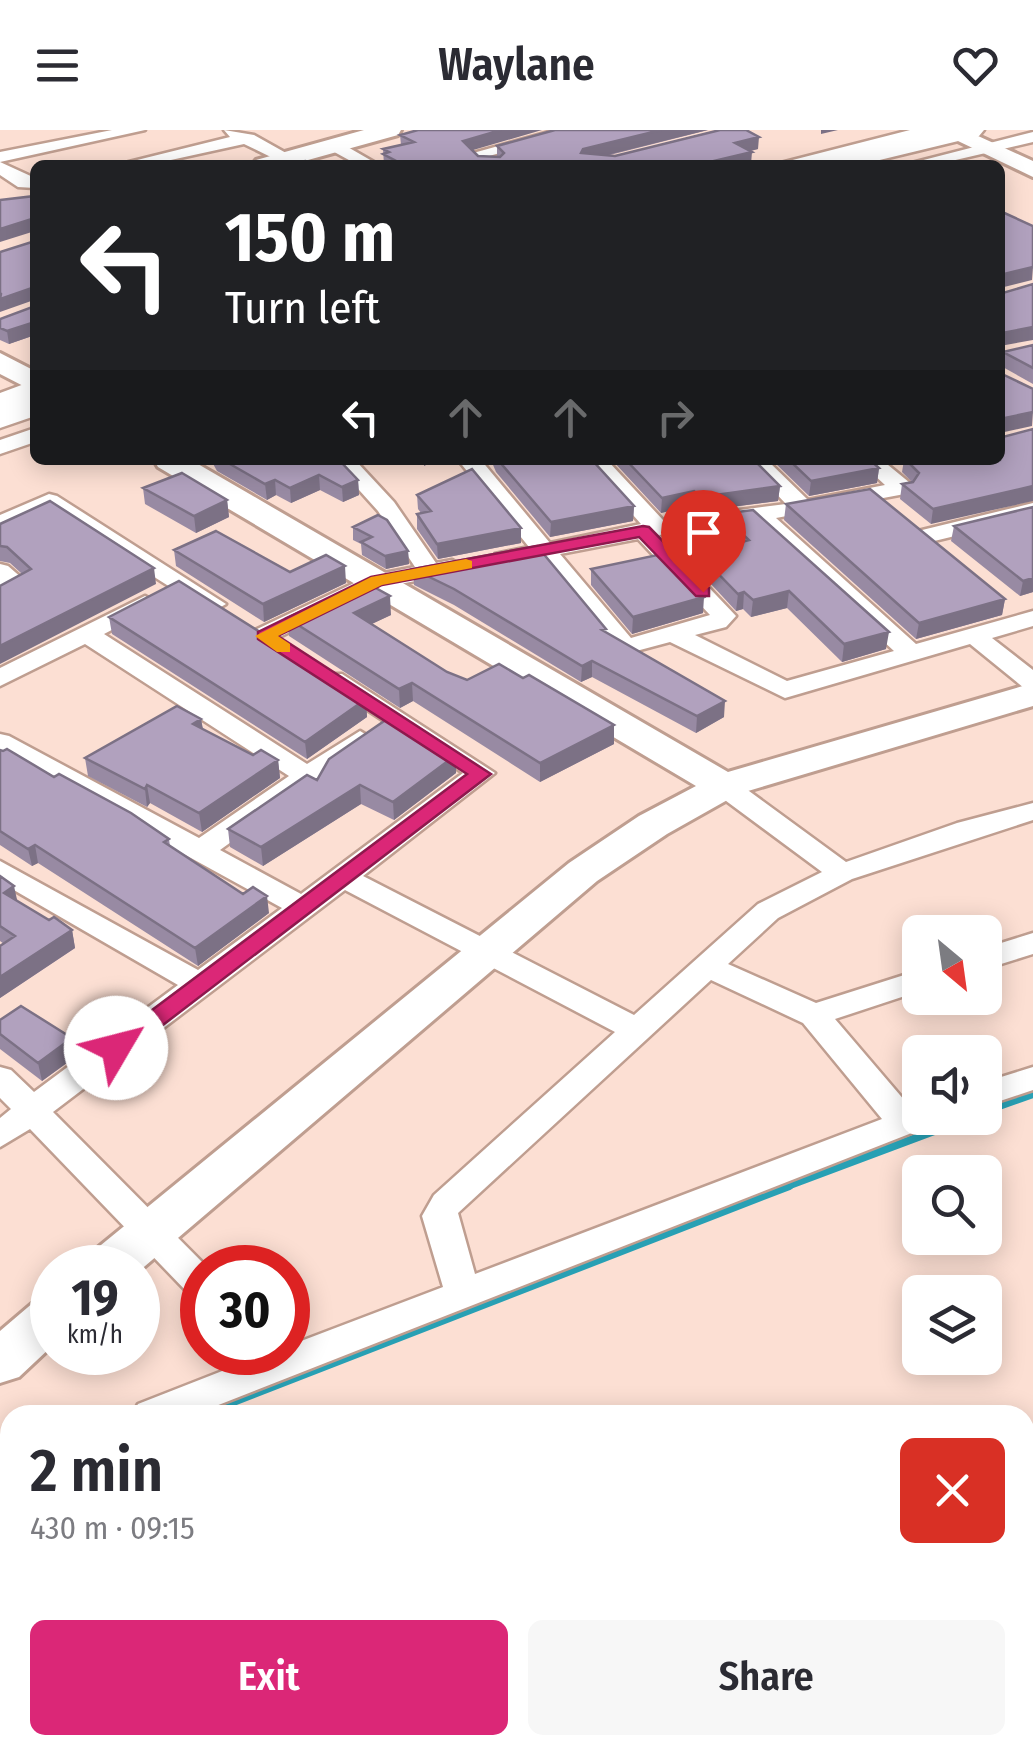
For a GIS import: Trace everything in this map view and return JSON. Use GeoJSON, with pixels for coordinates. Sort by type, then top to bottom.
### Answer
{"type":"FeatureCollection","features":[{"type":"Feature","properties":{"kind":"highway"},"geometry":{"type":"LineString","coordinates":[[843,160],[965,134]]}},
{"type":"Feature","properties":{"kind":"highway"},"geometry":{"type":"LineString","coordinates":[[882,160],[965,134]]}},
{"type":"Feature","properties":{"kind":"highway"},"geometry":{"type":"LineString","coordinates":[[0,416],[30,404]]}},
{"type":"Feature","properties":{"kind":"highway"},"geometry":{"type":"LineString","coordinates":[[0,429],[30,418]]}},
{"type":"Feature","properties":{"kind":"street"},"geometry":{"type":"LineString","coordinates":[[0,157],[137,130]]}},
{"type":"Feature","properties":{"kind":"street"},"geometry":{"type":"LineString","coordinates":[[229,130],[248,138],[274,160]]}},
{"type":"Feature","properties":{"kind":"street"},"geometry":{"type":"LineString","coordinates":[[283,160],[390,130]]}},
{"type":"Feature","properties":{"kind":"street"},"geometry":{"type":"LineString","coordinates":[[483,160],[474,155],[576,130]]}},
{"type":"Feature","properties":{"kind":"street"},"geometry":{"type":"LineString","coordinates":[[921,160],[965,134]]}},
{"type":"Feature","properties":{"kind":"street"},"geometry":{"type":"LineString","coordinates":[[965,134],[1033,170]]}},
{"type":"Feature","properties":{"kind":"street"},"geometry":{"type":"LineString","coordinates":[[812,160],[965,134],[1033,137]]}},
{"type":"Feature","properties":{"kind":"street"},"geometry":{"type":"LineString","coordinates":[[148,160],[248,138]]}},
{"type":"Feature","properties":{"kind":"street"},"geometry":{"type":"LineString","coordinates":[[333,145],[362,160]]}},
{"type":"Feature","properties":{"kind":"street"},"geometry":{"type":"LineString","coordinates":[[0,167],[30,183]]}},
{"type":"Feature","properties":{"kind":"street"},"geometry":{"type":"LineString","coordinates":[[0,362],[30,381]]}},
{"type":"Feature","properties":{"kind":"street"},"geometry":{"type":"LineString","coordinates":[[0,400],[30,386]]}},
{"type":"Feature","properties":{"kind":"street"},"geometry":{"type":"LineString","coordinates":[[0,448],[30,436]]}},
{"type":"Feature","properties":{"kind":"street"},"geometry":{"type":"LineString","coordinates":[[178,465],[724,786],[842,873]]}},
{"type":"Feature","properties":{"kind":"street"},"geometry":{"type":"LineString","coordinates":[[348,465],[386,507],[429,570]]}},
{"type":"Feature","properties":{"kind":"street"},"geometry":{"type":"LineString","coordinates":[[474,465],[625,646],[717,622],[724,616],[599,465]]}},
{"type":"Feature","properties":{"kind":"street"},"geometry":{"type":"LineString","coordinates":[[760,465],[804,508]]}},
{"type":"Feature","properties":{"kind":"street"},"geometry":{"type":"LineString","coordinates":[[248,625],[377,581],[429,570],[902,488],[875,465]]}},
{"type":"Feature","properties":{"kind":"street"},"geometry":{"type":"LineString","coordinates":[[875,494],[955,560]]}},
{"type":"Feature","properties":{"kind":"street"},"geometry":{"type":"LineString","coordinates":[[0,522],[49,501],[481,774],[0,1135]]}},
{"type":"Feature","properties":{"kind":"street"},"geometry":{"type":"LineString","coordinates":[[914,526],[1033,510]]}},
{"type":"Feature","properties":{"kind":"street"},"geometry":{"type":"LineString","coordinates":[[756,512],[912,654]]}},
{"type":"Feature","properties":{"kind":"street"},"geometry":{"type":"LineString","coordinates":[[0,571],[18,585],[0,594]]}},
{"type":"Feature","properties":{"kind":"street"},"geometry":{"type":"LineString","coordinates":[[4,672],[183,584]]}},
{"type":"Feature","properties":{"kind":"street"},"geometry":{"type":"LineString","coordinates":[[998,596],[1030,618]]}},
{"type":"Feature","properties":{"kind":"street"},"geometry":{"type":"LineString","coordinates":[[673,634],[785,690],[976,637],[1030,618]]}},
{"type":"Feature","properties":{"kind":"street"},"geometry":{"type":"LineString","coordinates":[[85,633],[306,776]]}},
{"type":"Feature","properties":{"kind":"street"},"geometry":{"type":"LineString","coordinates":[[976,637],[1033,684]]}},
{"type":"Feature","properties":{"kind":"street"},"geometry":{"type":"LineString","coordinates":[[133,1245],[583,872],[653,825],[724,786],[1033,694]]}},
{"type":"Feature","properties":{"kind":"street"},"geometry":{"type":"LineString","coordinates":[[198,852],[392,717]]}},
{"type":"Feature","properties":{"kind":"street"},"geometry":{"type":"LineString","coordinates":[[0,742],[304,908]]}},
{"type":"Feature","properties":{"kind":"street"},"geometry":{"type":"LineString","coordinates":[[464,1292],[439,1216],[446,1204],[768,912],[842,873],[966,829],[1033,811]]}},
{"type":"Feature","properties":{"kind":"street"},"geometry":{"type":"LineString","coordinates":[[0,870],[200,985]]}},
{"type":"Feature","properties":{"kind":"street"},"geometry":{"type":"LineString","coordinates":[[344,878],[638,1031]]}},
{"type":"Feature","properties":{"kind":"street"},"geometry":{"type":"LineString","coordinates":[[1002,953],[1033,943]]}},
{"type":"Feature","properties":{"kind":"street"},"geometry":{"type":"LineString","coordinates":[[706,966],[814,1015],[902,1108]]}},
{"type":"Feature","properties":{"kind":"street"},"geometry":{"type":"LineString","coordinates":[[814,1015],[902,986]]}},
{"type":"Feature","properties":{"kind":"street"},"geometry":{"type":"LineString","coordinates":[[0,1078],[180,1261]]}},
{"type":"Feature","properties":{"kind":"street"},"geometry":{"type":"LineString","coordinates":[[1002,1088],[1033,1078]]}},
{"type":"Feature","properties":{"kind":"street"},"geometry":{"type":"LineString","coordinates":[[310,1345],[464,1292],[902,1123]]}},
{"type":"Feature","properties":{"kind":"street"},"geometry":{"type":"LineString","coordinates":[[0,1362],[30,1335]]}},
{"type":"Feature","properties":{"kind":"street"},"geometry":{"type":"LineString","coordinates":[[173,1405],[237,1375]]}},
{"type":"Feature","properties":{"kind":"building"},"geometry":{"type":"Polygon","coordinates":[[[418,130],[501,130],[463,141],[478,156],[500,157],[504,153],[497,146],[555,130],[661,130],[583,149],[581,153],[615,156],[720,130],[746,130],[759,137],[735,143],[752,152],[718,160],[394,160],[383,154],[389,152],[383,149],[414,142],[400,135],[418,130]]]}},
{"type":"Feature","properties":{"kind":"building"},"geometry":{"type":"Polygon","coordinates":[[[30,196],[30,220],[0,229],[0,200],[30,196]]]}},
{"type":"Feature","properties":{"kind":"building"},"geometry":{"type":"Polygon","coordinates":[[[1005,213],[1033,226],[1033,267],[1005,274],[1005,213]]]}},
{"type":"Feature","properties":{"kind":"building"},"geometry":{"type":"Polygon","coordinates":[[[30,243],[30,289],[0,299],[0,252],[30,243]]]}},
{"type":"Feature","properties":{"kind":"building"},"geometry":{"type":"Polygon","coordinates":[[[1033,284],[1033,327],[1005,332],[1005,292],[1033,284]]]}},
{"type":"Feature","properties":{"kind":"building"},"geometry":{"type":"Polygon","coordinates":[[[30,308],[30,324],[7,331],[0,328],[0,319],[30,308]]]}},
{"type":"Feature","properties":{"kind":"building"},"geometry":{"type":"Polygon","coordinates":[[[1033,345],[1033,368],[1005,353],[1033,345]]]}},
{"type":"Feature","properties":{"kind":"building"},"geometry":{"type":"Polygon","coordinates":[[[1005,375],[1033,389],[1033,412],[1005,418],[1005,375]]]}},
{"type":"Feature","properties":{"kind":"building"},"geometry":{"type":"Polygon","coordinates":[[[1033,429],[1033,486],[933,509],[902,484],[913,482],[919,473],[911,465],[1005,465],[1005,436],[1033,429]]]}},
{"type":"Feature","properties":{"kind":"building"},"geometry":{"type":"Polygon","coordinates":[[[232,465],[344,465],[358,480],[342,487],[319,475],[290,488],[275,480],[265,484],[232,465]]]}},
{"type":"Feature","properties":{"kind":"building"},"geometry":{"type":"Polygon","coordinates":[[[502,465],[597,465],[634,506],[551,522],[502,465]]]}},
{"type":"Feature","properties":{"kind":"building"},"geometry":{"type":"Polygon","coordinates":[[[631,465],[759,465],[780,486],[701,497],[694,491],[662,498],[631,465]]]}},
{"type":"Feature","properties":{"kind":"building"},"geometry":{"type":"Polygon","coordinates":[[[794,465],[879,468],[811,481],[794,465]]]}},
{"type":"Feature","properties":{"kind":"building"},"geometry":{"type":"Polygon","coordinates":[[[472,469],[521,528],[437,544],[417,514],[431,511],[417,495],[472,469]]]}},
{"type":"Feature","properties":{"kind":"building"},"geometry":{"type":"Polygon","coordinates":[[[182,473],[227,500],[194,516],[143,488],[182,473]]]}},
{"type":"Feature","properties":{"kind":"building"},"geometry":{"type":"Polygon","coordinates":[[[870,489],[1005,599],[919,623],[786,504],[870,489]]]}},
{"type":"Feature","properties":{"kind":"building"},"geometry":{"type":"Polygon","coordinates":[[[50,501],[154,568],[0,646],[0,586],[31,569],[7,547],[0,546],[0,524],[50,501]]]}},
{"type":"Feature","properties":{"kind":"building"},"geometry":{"type":"Polygon","coordinates":[[[1033,507],[1033,578],[1023,581],[954,526],[1033,507]]]}},
{"type":"Feature","properties":{"kind":"building"},"geometry":{"type":"Polygon","coordinates":[[[753,510],[889,632],[844,644],[789,591],[753,600],[744,592],[738,594],[698,553],[749,540],[721,514],[753,510]]]}},
{"type":"Feature","properties":{"kind":"building"},"geometry":{"type":"Polygon","coordinates":[[[378,515],[387,520],[408,551],[385,556],[361,542],[372,537],[353,527],[378,515]]]}},
{"type":"Feature","properties":{"kind":"building"},"geometry":{"type":"Polygon","coordinates":[[[216,531],[290,572],[326,555],[345,566],[263,604],[174,550],[216,531]]]}},
{"type":"Feature","properties":{"kind":"building"},"geometry":{"type":"Polygon","coordinates":[[[537,546],[606,629],[602,630],[725,701],[697,716],[592,661],[582,666],[454,589],[413,569],[537,546]]]}},
{"type":"Feature","properties":{"kind":"building"},"geometry":{"type":"Polygon","coordinates":[[[662,554],[704,597],[633,617],[591,569],[662,554]]]}},
{"type":"Feature","properties":{"kind":"building"},"geometry":{"type":"Polygon","coordinates":[[[179,581],[366,699],[305,742],[109,617],[179,581]]]}},
{"type":"Feature","properties":{"kind":"building"},"geometry":{"type":"Polygon","coordinates":[[[365,582],[390,596],[354,613],[447,672],[467,680],[499,664],[523,678],[529,675],[614,725],[540,763],[412,683],[399,689],[287,618],[365,582]]]}},
{"type":"Feature","properties":{"kind":"building"},"geometry":{"type":"Polygon","coordinates":[[[177,706],[201,719],[193,724],[253,755],[261,750],[278,760],[199,813],[85,758],[177,706]]]}},
{"type":"Feature","properties":{"kind":"building"},"geometry":{"type":"Polygon","coordinates":[[[390,717],[456,755],[393,802],[360,785],[261,847],[228,829],[307,775],[317,780],[329,759],[390,717]]]}},
{"type":"Feature","properties":{"kind":"building"},"geometry":{"type":"Polygon","coordinates":[[[7,749],[54,777],[59,774],[131,813],[169,839],[164,842],[243,894],[253,887],[267,896],[195,948],[35,845],[28,849],[0,831],[0,750],[7,749]]]}},
{"type":"Feature","properties":{"kind":"building"},"geometry":{"type":"Polygon","coordinates":[[[0,876],[14,886],[4,893],[72,930],[0,977],[0,946],[15,936],[0,926],[0,876]]]}},
{"type":"Feature","properties":{"kind":"building"},"geometry":{"type":"Polygon","coordinates":[[[21,1006],[72,1038],[38,1063],[0,1034],[0,1020],[21,1006]]]}},
{"type":"Feature","properties":{"kind":"waterway"},"geometry":{"type":"LineString","coordinates":[[1002,1105],[1033,1094]]}},
{"type":"Feature","properties":{"kind":"waterway"},"geometry":{"type":"LineString","coordinates":[[782,1188],[924,1135]]}},
{"type":"Feature","properties":{"kind":"waterway"},"geometry":{"type":"LineString","coordinates":[[223,1405],[789,1185]]}},
{"type":"Feature","properties":{"kind":"slow traffic"},"geometry":{"type":"LineString","coordinates":[[284,648],[264,636],[377,581],[466,565]]}},
{"type":"Feature","properties":{"kind":"route"},"geometry":{"type":"LineString","coordinates":[[116,1048],[481,774],[264,636],[377,581],[643,531],[703,592]]}}]}
